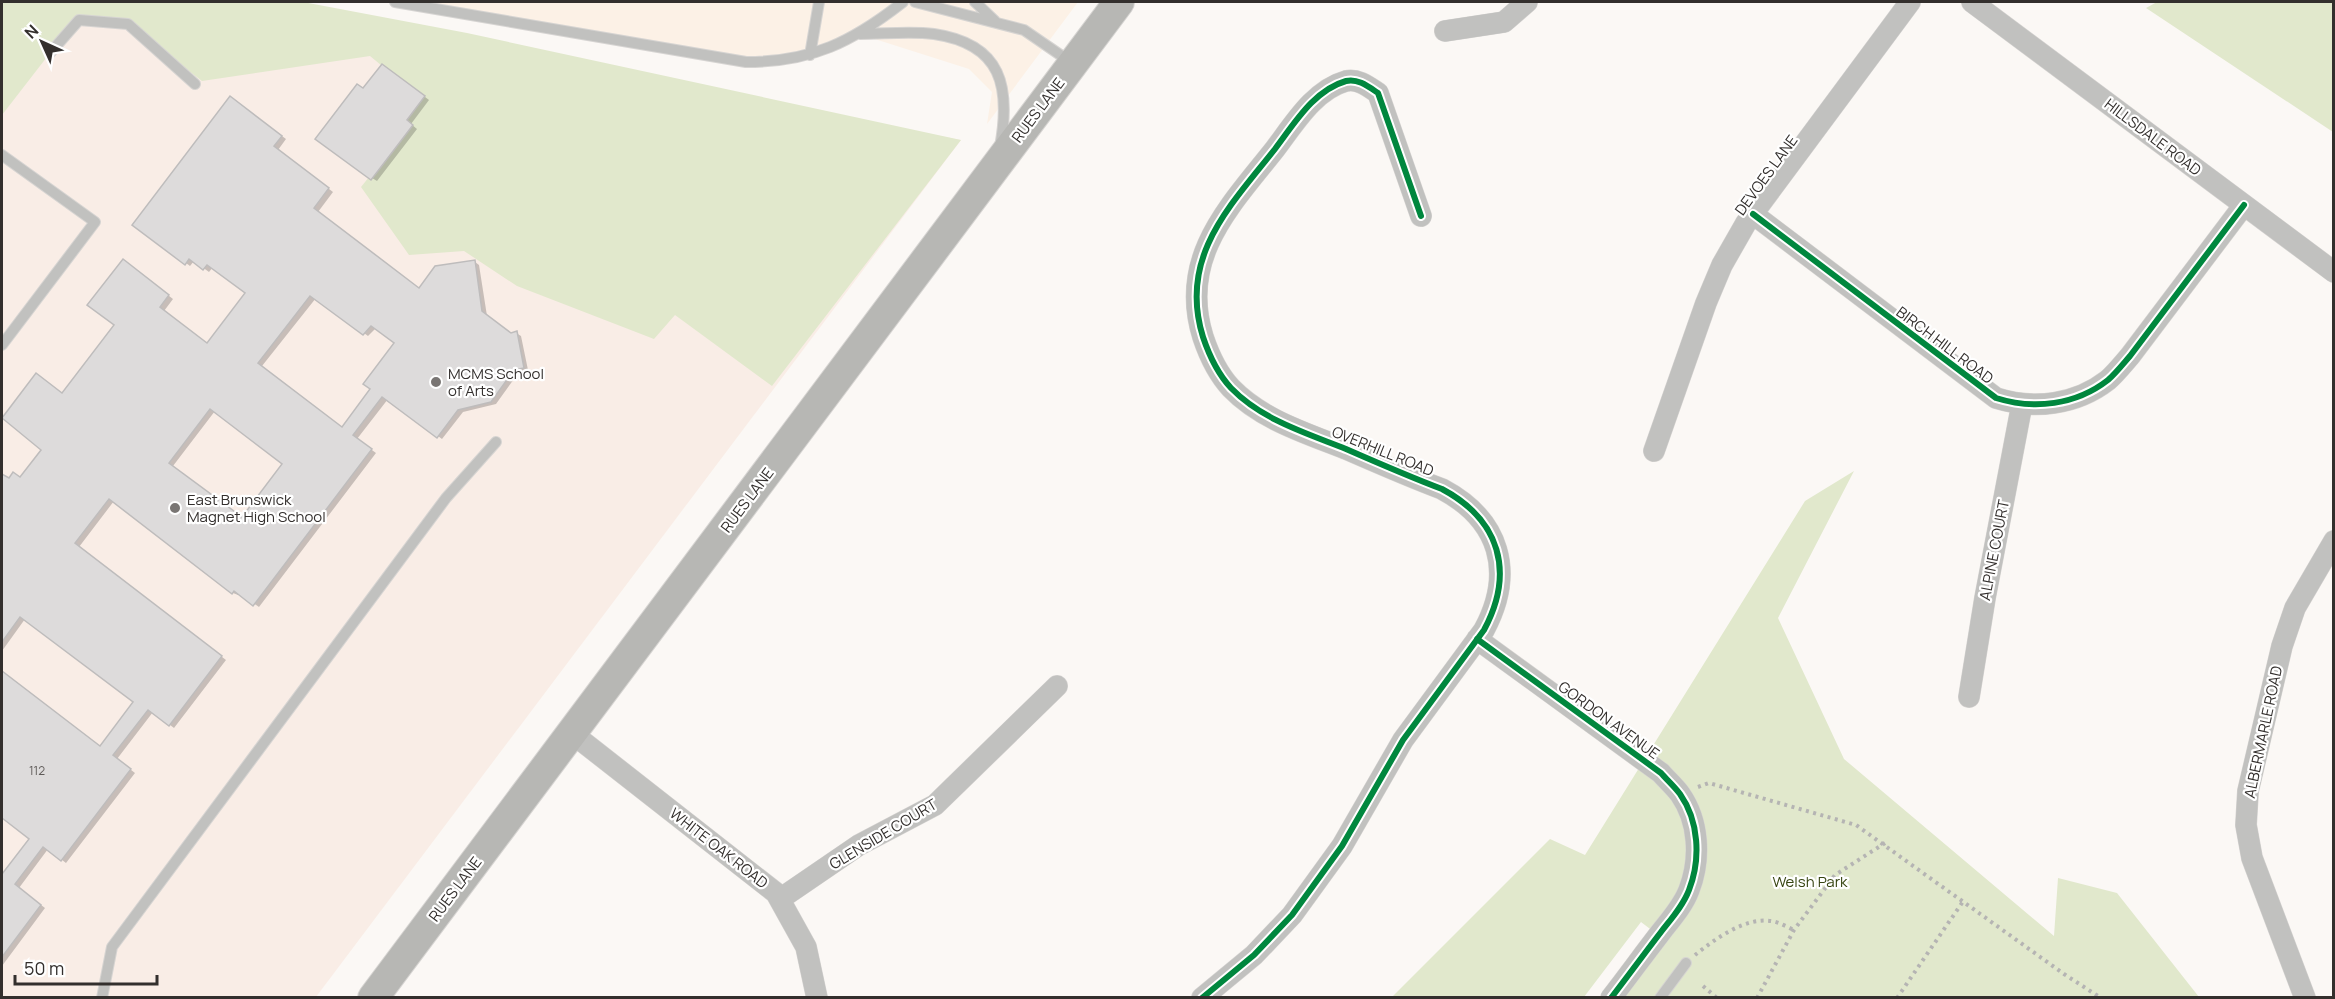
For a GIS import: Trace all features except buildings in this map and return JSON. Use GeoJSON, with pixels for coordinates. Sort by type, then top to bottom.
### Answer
{"type":"FeatureCollection","features":[{"type":"Feature","properties":{"kind":"main road","name":"RUES LANE"},"geometry":{"type":"LineString","coordinates":[[373,998],[573,734],[1119,2]]}},
{"type":"Feature","properties":{"kind":"street"},"geometry":{"type":"LineString","coordinates":[[1445,31],[1504,22],[1527,2]]}},
{"type":"Feature","properties":{"kind":"street","name":"DEVOES LANE"},"geometry":{"type":"LineString","coordinates":[[1654,451],[1706,303],[1722,265],[1753,214],[1910,2]]}},
{"type":"Feature","properties":{"kind":"street","name":"HILLSDALE ROAD"},"geometry":{"type":"LineString","coordinates":[[1972,2],[2334,272]]}},
{"type":"Feature","properties":{"kind":"street","name":"OVERHILL ROAD"},"geometry":{"type":"LineString","coordinates":[[1202,998],[1254,955],[1299,906],[1342,846],[1403,740],[1477,639],[1493,613],[1499,594],[1500,574],[1495,545],[1487,527],[1475,511],[1460,498],[1264,415],[1251,407],[1221,376],[1208,351],[1199,323],[1196,295],[1199,266],[1209,239],[1224,214],[1311,104],[1331,86],[1349,80],[1362,82],[1378,93],[1421,216]]}},
{"type":"Feature","properties":{"kind":"street","name":"BIRCH HILL ROAD"},"geometry":{"type":"LineString","coordinates":[[1753,214],[1996,398],[2022,404],[2056,404],[2079,397],[2110,378],[2130,356],[2244,205]]}},
{"type":"Feature","properties":{"kind":"street","name":"ALPINE COURT"},"geometry":{"type":"LineString","coordinates":[[1969,697],[1985,598],[2022,404]]}},
{"type":"Feature","properties":{"kind":"street","name":"ALBERMARLE ROAD"},"geometry":{"type":"LineString","coordinates":[[2305,998],[2252,858],[2246,825],[2248,791],[2282,646],[2295,608],[2334,541]]}},
{"type":"Feature","properties":{"kind":"street","name":"GORDON AVENUE"},"geometry":{"type":"LineString","coordinates":[[1477,639],[1661,773],[1680,794],[1688,808],[1695,829],[1697,850],[1695,871],[1689,892],[1678,910],[1611,998]]}},
{"type":"Feature","properties":{"kind":"street","name":"GLENSIDE COURT"},"geometry":{"type":"LineString","coordinates":[[780,899],[859,845],[935,805],[1057,686]]}},
{"type":"Feature","properties":{"kind":"street","name":"WHITE OAK ROAD"},"geometry":{"type":"LineString","coordinates":[[573,734],[776,893],[806,947],[817,998]]}},
{"type":"Feature","properties":{"kind":"lane"},"geometry":{"type":"LineString","coordinates":[[395,2],[746,62],[772,62],[810,55],[859,34],[903,2]]}},
{"type":"Feature","properties":{"kind":"lane"},"geometry":{"type":"LineString","coordinates":[[810,55],[819,2]]}},
{"type":"Feature","properties":{"kind":"lane"},"geometry":{"type":"LineString","coordinates":[[915,2],[1024,30],[1072,64]]}},
{"type":"Feature","properties":{"kind":"lane"},"geometry":{"type":"LineString","coordinates":[[975,2],[997,24]]}},
{"type":"Feature","properties":{"kind":"lane"},"geometry":{"type":"LineString","coordinates":[[50,53],[79,20],[128,24],[195,84]]}},
{"type":"Feature","properties":{"kind":"lane"},"geometry":{"type":"LineString","coordinates":[[859,34],[933,34],[960,41],[982,52],[999,73],[1004,97],[1004,123],[996,166]]}},
{"type":"Feature","properties":{"kind":"lane"},"geometry":{"type":"LineString","coordinates":[[2,155],[95,222],[2,345]]}},
{"type":"Feature","properties":{"kind":"lane"},"geometry":{"type":"LineString","coordinates":[[102,998],[112,947],[446,498],[496,442]]}},
{"type":"Feature","properties":{"kind":"lane"},"geometry":{"type":"LineString","coordinates":[[1660,998],[1686,963]]}},
{"type":"Feature","properties":{"kind":"path"},"geometry":{"type":"LineString","coordinates":[[1680,794],[1709,783],[1856,825],[1885,843],[2064,974],[2101,998]]}},
{"type":"Feature","properties":{"kind":"path"},"geometry":{"type":"LineString","coordinates":[[1756,998],[1794,930],[1835,875],[1885,843]]}},
{"type":"Feature","properties":{"kind":"path"},"geometry":{"type":"LineString","coordinates":[[1897,998],[1964,900]]}},
{"type":"Feature","properties":{"kind":"path"},"geometry":{"type":"LineString","coordinates":[[1686,963],[1710,942],[1753,920],[1773,921],[1794,930]]}},
{"type":"Feature","properties":{"kind":"path"},"geometry":{"type":"LineString","coordinates":[[1703,986],[1717,998]]}},
{"type":"Feature","properties":{"kind":"shaded area"},"geometry":{"type":"Polygon","coordinates":[[[2,2],[230,2],[961,140],[316,997],[2,998],[2,2]]]}},
{"type":"Feature","properties":{"kind":"shaded area"},"geometry":{"type":"Polygon","coordinates":[[[395,2],[1078,2],[987,124],[992,92],[969,69],[859,34],[772,62],[395,2]]]}},
{"type":"Feature","properties":{"kind":"green space"},"geometry":{"type":"Polygon","coordinates":[[[2,2],[303,2],[467,33],[961,140],[772,386],[675,315],[654,339],[517,286],[464,251],[409,255],[361,187],[410,126],[405,120],[421,98],[370,56],[202,81],[128,24],[79,20],[2,115],[2,2]]]}},
{"type":"Feature","properties":{"kind":"green space"},"geometry":{"type":"Polygon","coordinates":[[[2157,2],[2333,2],[2333,132],[2146,8],[2157,2]]]}},
{"type":"Feature","properties":{"kind":"green space","name":"Welsh Park"},"geometry":{"type":"Polygon","coordinates":[[[1854,471],[1778,618],[1844,759],[2054,936],[2058,878],[2117,893],[2199,997],[1611,997],[1658,935],[1641,922],[1584,997],[1391,998],[1550,839],[1585,855],[1805,501],[1854,471]]]}},
{"type":"Feature","properties":{"kind":"cycle path"},"geometry":{"type":"LineString","coordinates":[[1202,998],[1254,955],[1292,915],[1342,846],[1403,740],[1484,630],[1499,588],[1500,568],[1489,532],[1462,502],[1442,489],[1270,417],[1256,409],[1231,388],[1214,364],[1203,337],[1197,308],[1197,282],[1203,257],[1226,212],[1297,119],[1324,92],[1350,80],[1359,82],[1378,93],[1421,216]]}},
{"type":"Feature","properties":{"kind":"cycle path"},"geometry":{"type":"LineString","coordinates":[[1753,214],[1996,398],[2010,402],[2040,404],[2069,400],[2108,380],[2130,356],[2244,205]]}},
{"type":"Feature","properties":{"kind":"cycle path"},"geometry":{"type":"LineString","coordinates":[[1477,639],[1661,773],[1680,794],[1691,816],[1696,853],[1693,878],[1686,896],[1611,998]]}},
{"type":"Feature","properties":{"kind":"place","name":"MCMS School of Arts"},"geometry":{"type":"Point","coordinates":[436,382]}},
{"type":"Feature","properties":{"kind":"place","name":"East Brunswick Magnet High School"},"geometry":{"type":"Point","coordinates":[175,508]}}]}
